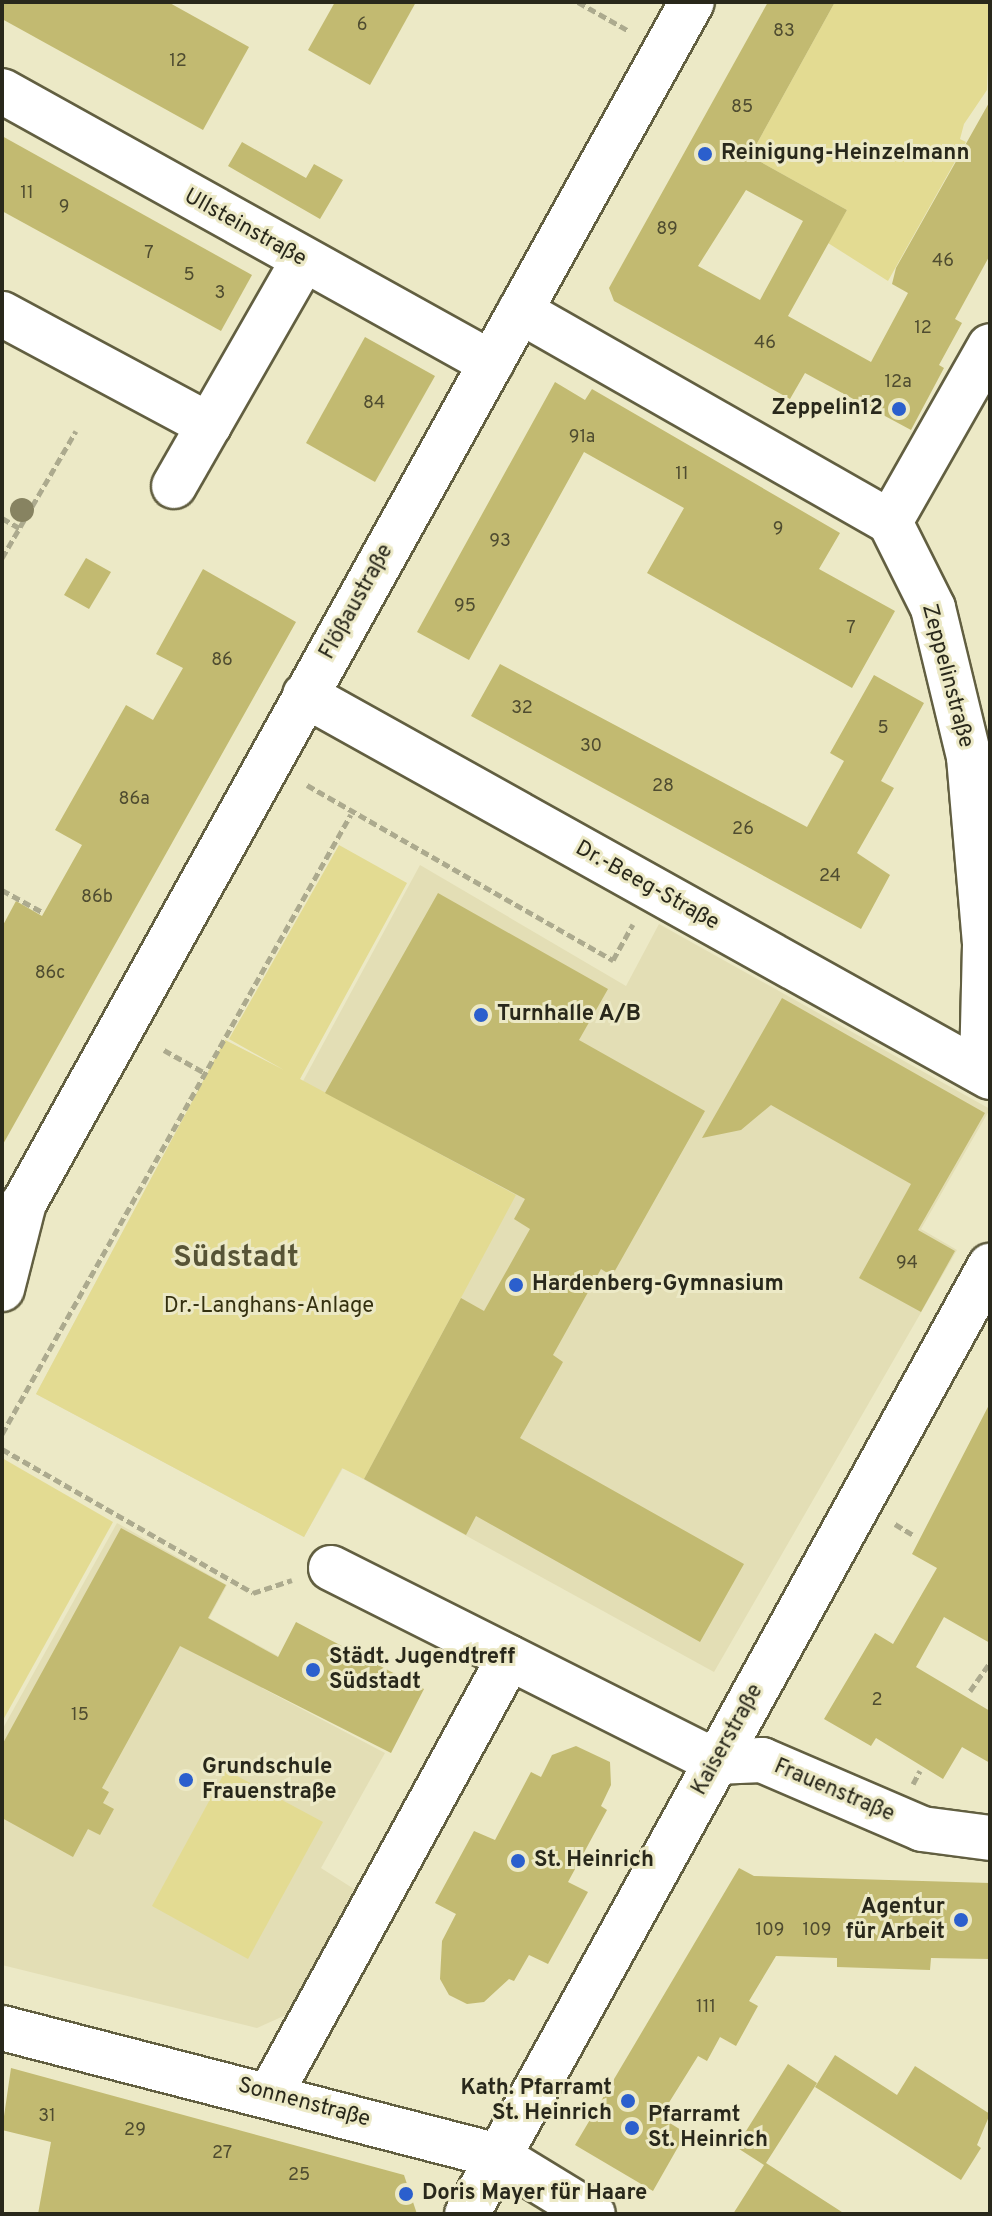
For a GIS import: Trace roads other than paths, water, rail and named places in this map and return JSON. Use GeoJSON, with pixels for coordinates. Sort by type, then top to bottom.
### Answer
{"type":"FeatureCollection","features":[{"type":"Feature","properties":{"kind":"street","name":"Flößaustraße"},"geometry":{"type":"LineString","coordinates":[[2,1289],[13,1214],[692,2]]}},
{"type":"Feature","properties":{"kind":"street","name":"Ullsteinstraße"},"geometry":{"type":"LineString","coordinates":[[2,91],[491,363]]}},
{"type":"Feature","properties":{"kind":"street"},"geometry":{"type":"LineString","coordinates":[[174,486],[303,261]]}},
{"type":"Feature","properties":{"kind":"street"},"geometry":{"type":"LineString","coordinates":[[520,311],[890,522],[990,346]]}},
{"type":"Feature","properties":{"kind":"street"},"geometry":{"type":"LineString","coordinates":[[2,314],[209,425]]}},
{"type":"Feature","properties":{"kind":"street","name":"Zeppelinstraße"},"geometry":{"type":"LineString","coordinates":[[890,522],[933,608],[969,757],[985,945],[986,1075]]}},
{"type":"Feature","properties":{"kind":"street","name":"Dr.-Beeg-Straße"},"geometry":{"type":"LineString","coordinates":[[305,695],[986,1075]]}},
{"type":"Feature","properties":{"kind":"street","name":"Kaiserstraße"},"geometry":{"type":"LineString","coordinates":[[467,2214],[990,1266]]}},
{"type":"Feature","properties":{"kind":"street","name":"Frauenstraße"},"geometry":{"type":"LineString","coordinates":[[331,1568],[716,1762],[762,1760],[922,1829],[990,1838]]}},
{"type":"Feature","properties":{"kind":"street"},"geometry":{"type":"LineString","coordinates":[[271,2093],[509,1658]]}},
{"type":"Feature","properties":{"kind":"street","name":"Sonnenstraße"},"geometry":{"type":"LineString","coordinates":[[2,2028],[271,2093],[498,2156],[593,2214]]}},
{"type":"Feature","properties":{"kind":"place","name":"Reinigung-Heinzelmann"},"geometry":{"type":"Point","coordinates":[705,154]}},
{"type":"Feature","properties":{"kind":"place","name":"Zeppelin12"},"geometry":{"type":"Point","coordinates":[899,409]}},
{"type":"Feature","properties":{"kind":"place","name":"Turnhalle A/B"},"geometry":{"type":"Point","coordinates":[481,1015]}},
{"type":"Feature","properties":{"kind":"place","name":"Hardenberg-Gymnasium"},"geometry":{"type":"Point","coordinates":[516,1285]}},
{"type":"Feature","properties":{"kind":"place","name":"Städt. Jugendtreff Südstadt"},"geometry":{"type":"Point","coordinates":[313,1670]}},
{"type":"Feature","properties":{"kind":"place","name":"Grundschule Frauenstraße"},"geometry":{"type":"Point","coordinates":[186,1780]}},
{"type":"Feature","properties":{"kind":"place","name":"St. Heinrich"},"geometry":{"type":"Point","coordinates":[518,1861]}},
{"type":"Feature","properties":{"kind":"place","name":"Agentur für Arbeit"},"geometry":{"type":"Point","coordinates":[961,1920]}},
{"type":"Feature","properties":{"kind":"place","name":"Kath. Pfarramt St. Heinrich"},"geometry":{"type":"Point","coordinates":[628,2101]}},
{"type":"Feature","properties":{"kind":"place","name":"Pfarramt St. Heinrich"},"geometry":{"type":"Point","coordinates":[632,2128]}},
{"type":"Feature","properties":{"kind":"place","name":"Doris Mayer für Haare"},"geometry":{"type":"Point","coordinates":[406,2194]}},
{"type":"Feature","properties":{"kind":"district","name":"Südstadt"},"geometry":{"type":"Point","coordinates":[236,1259]}},
{"type":"Feature","properties":{"kind":"park label","name":"Dr.-Langhans-Anlage"},"geometry":{"type":"Point","coordinates":[269,1307]}}]}
